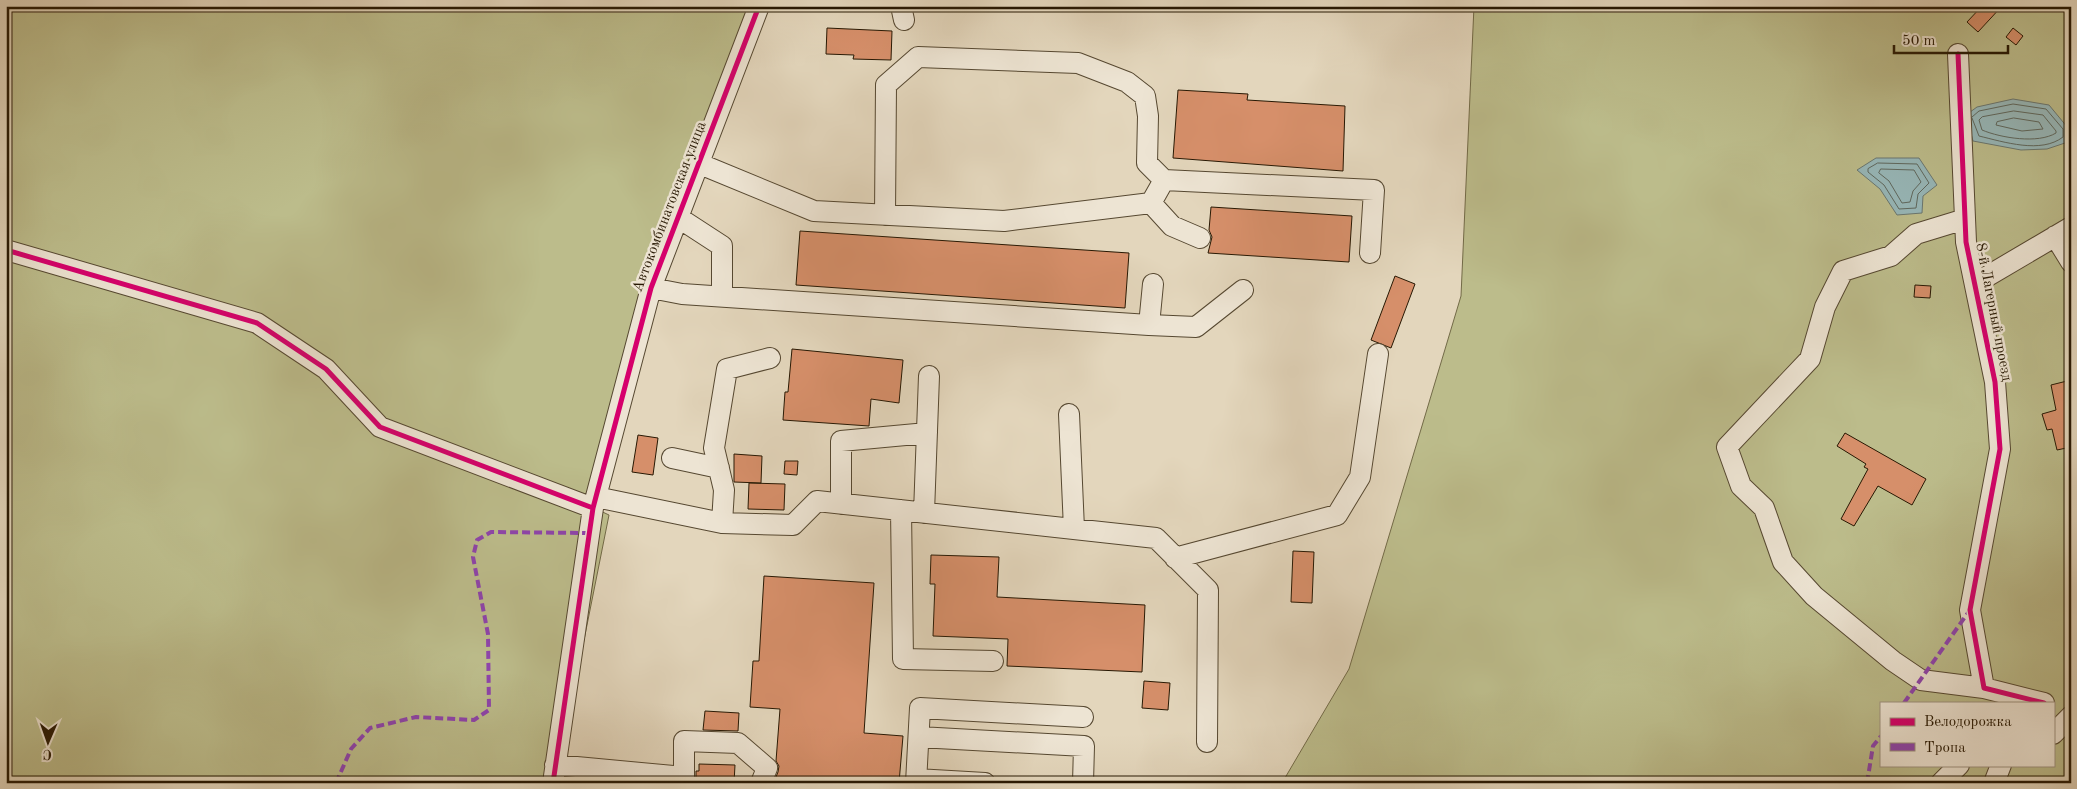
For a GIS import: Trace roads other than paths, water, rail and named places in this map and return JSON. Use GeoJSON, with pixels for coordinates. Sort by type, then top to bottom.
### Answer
{"type":"FeatureCollection","features":[{"type":"Feature","properties":{"kind":"street","name":"Автокомбинатовская улица"},"geometry":{"type":"LineString","coordinates":[[554,774],[595,502],[651,288],[759,6]]}},
{"type":"Feature","properties":{"kind":"street","name":"8-й Лагерный проезд"},"geometry":{"type":"LineString","coordinates":[[1958,54],[1966,242],[1995,382],[2000,449],[1970,610],[1984,688]]}},
{"type":"Feature","properties":{"kind":"street"},"geometry":{"type":"LineString","coordinates":[[885,215],[886,85],[918,57],[1078,63],[1127,82],[1144,96],[1148,116],[1147,163],[1164,180],[1374,190],[1370,253]]}},
{"type":"Feature","properties":{"kind":"street"},"geometry":{"type":"LineString","coordinates":[[700,164],[814,211],[1004,221],[1151,203]]}},
{"type":"Feature","properties":{"kind":"street"},"geometry":{"type":"LineString","coordinates":[[1151,203],[1164,180]]}},
{"type":"Feature","properties":{"kind":"street"},"geometry":{"type":"LineString","coordinates":[[1151,203],[1172,226],[1200,238]]}},
{"type":"Feature","properties":{"kind":"street"},"geometry":{"type":"LineString","coordinates":[[679,218],[722,246],[722,296]]}},
{"type":"Feature","properties":{"kind":"street"},"geometry":{"type":"LineString","coordinates":[[1965,219],[1916,234],[1891,256],[1843,270],[1824,307],[1810,359],[1727,447],[1741,486],[1764,508],[1783,562],[1814,596],[1893,661],[1921,680],[1984,688],[2038,702]]}},
{"type":"Feature","properties":{"kind":"street"},"geometry":{"type":"LineString","coordinates":[[1976,283],[2063,231],[2071,262]]}},
{"type":"Feature","properties":{"kind":"street"},"geometry":{"type":"LineString","coordinates":[[6,250],[257,323],[326,369],[380,427],[595,502],[722,523],[793,525],[817,501],[1156,538],[1208,590],[1207,742]]}},
{"type":"Feature","properties":{"kind":"street"},"geometry":{"type":"LineString","coordinates":[[1149,325],[1153,284]]}},
{"type":"Feature","properties":{"kind":"street"},"geometry":{"type":"LineString","coordinates":[[651,288],[682,294],[1196,327],[1243,290]]}},
{"type":"Feature","properties":{"kind":"street"},"geometry":{"type":"LineString","coordinates":[[1175,558],[1337,515],[1360,477],[1378,354]]}},
{"type":"Feature","properties":{"kind":"street"},"geometry":{"type":"LineString","coordinates":[[722,523],[724,490],[714,448],[727,369],[770,358]]}},
{"type":"Feature","properties":{"kind":"street"},"geometry":{"type":"LineString","coordinates":[[924,513],[929,376]]}},
{"type":"Feature","properties":{"kind":"street"},"geometry":{"type":"LineString","coordinates":[[1069,414],[1074,529]]}},
{"type":"Feature","properties":{"kind":"street"},"geometry":{"type":"LineString","coordinates":[[841,504],[840,441],[927,433]]}},
{"type":"Feature","properties":{"kind":"street"},"geometry":{"type":"LineString","coordinates":[[672,458],[719,468]]}},
{"type":"Feature","properties":{"kind":"street"},"geometry":{"type":"LineString","coordinates":[[901,510],[903,659],[993,661]]}},
{"type":"Feature","properties":{"kind":"street"},"geometry":{"type":"LineString","coordinates":[[985,783],[916,781],[920,708],[1083,717]]}},
{"type":"Feature","properties":{"kind":"street"},"geometry":{"type":"LineString","coordinates":[[2054,731],[2061,708]]}},
{"type":"Feature","properties":{"kind":"street"},"geometry":{"type":"LineString","coordinates":[[919,737],[1084,746],[1083,783]]}},
{"type":"Feature","properties":{"kind":"street"},"geometry":{"type":"LineString","coordinates":[[554,774],[684,780],[684,741],[738,743],[767,768],[761,783]]}},
{"type":"Feature","properties":{"kind":"street"},"geometry":{"type":"LineString","coordinates":[[1941,783],[1958,766]]}},
{"type":"Feature","properties":{"kind":"street"},"geometry":{"type":"LineString","coordinates":[[1959,766],[1962,783]]}},
{"type":"Feature","properties":{"kind":"street"},"geometry":{"type":"LineString","coordinates":[[1994,783],[2001,766]]}},
{"type":"Feature","properties":{"kind":"water"},"geometry":{"type":"Polygon","coordinates":[[[2013,99],[2049,105],[2068,128],[2068,142],[2047,149],[2021,150],[1973,141],[1966,115],[1977,107],[2013,99]]]}},
{"type":"Feature","properties":{"kind":"water"},"geometry":{"type":"Polygon","coordinates":[[[1876,158],[1919,158],[1937,185],[1923,196],[1922,213],[1897,215],[1880,189],[1857,170],[1876,158]]]}}]}
